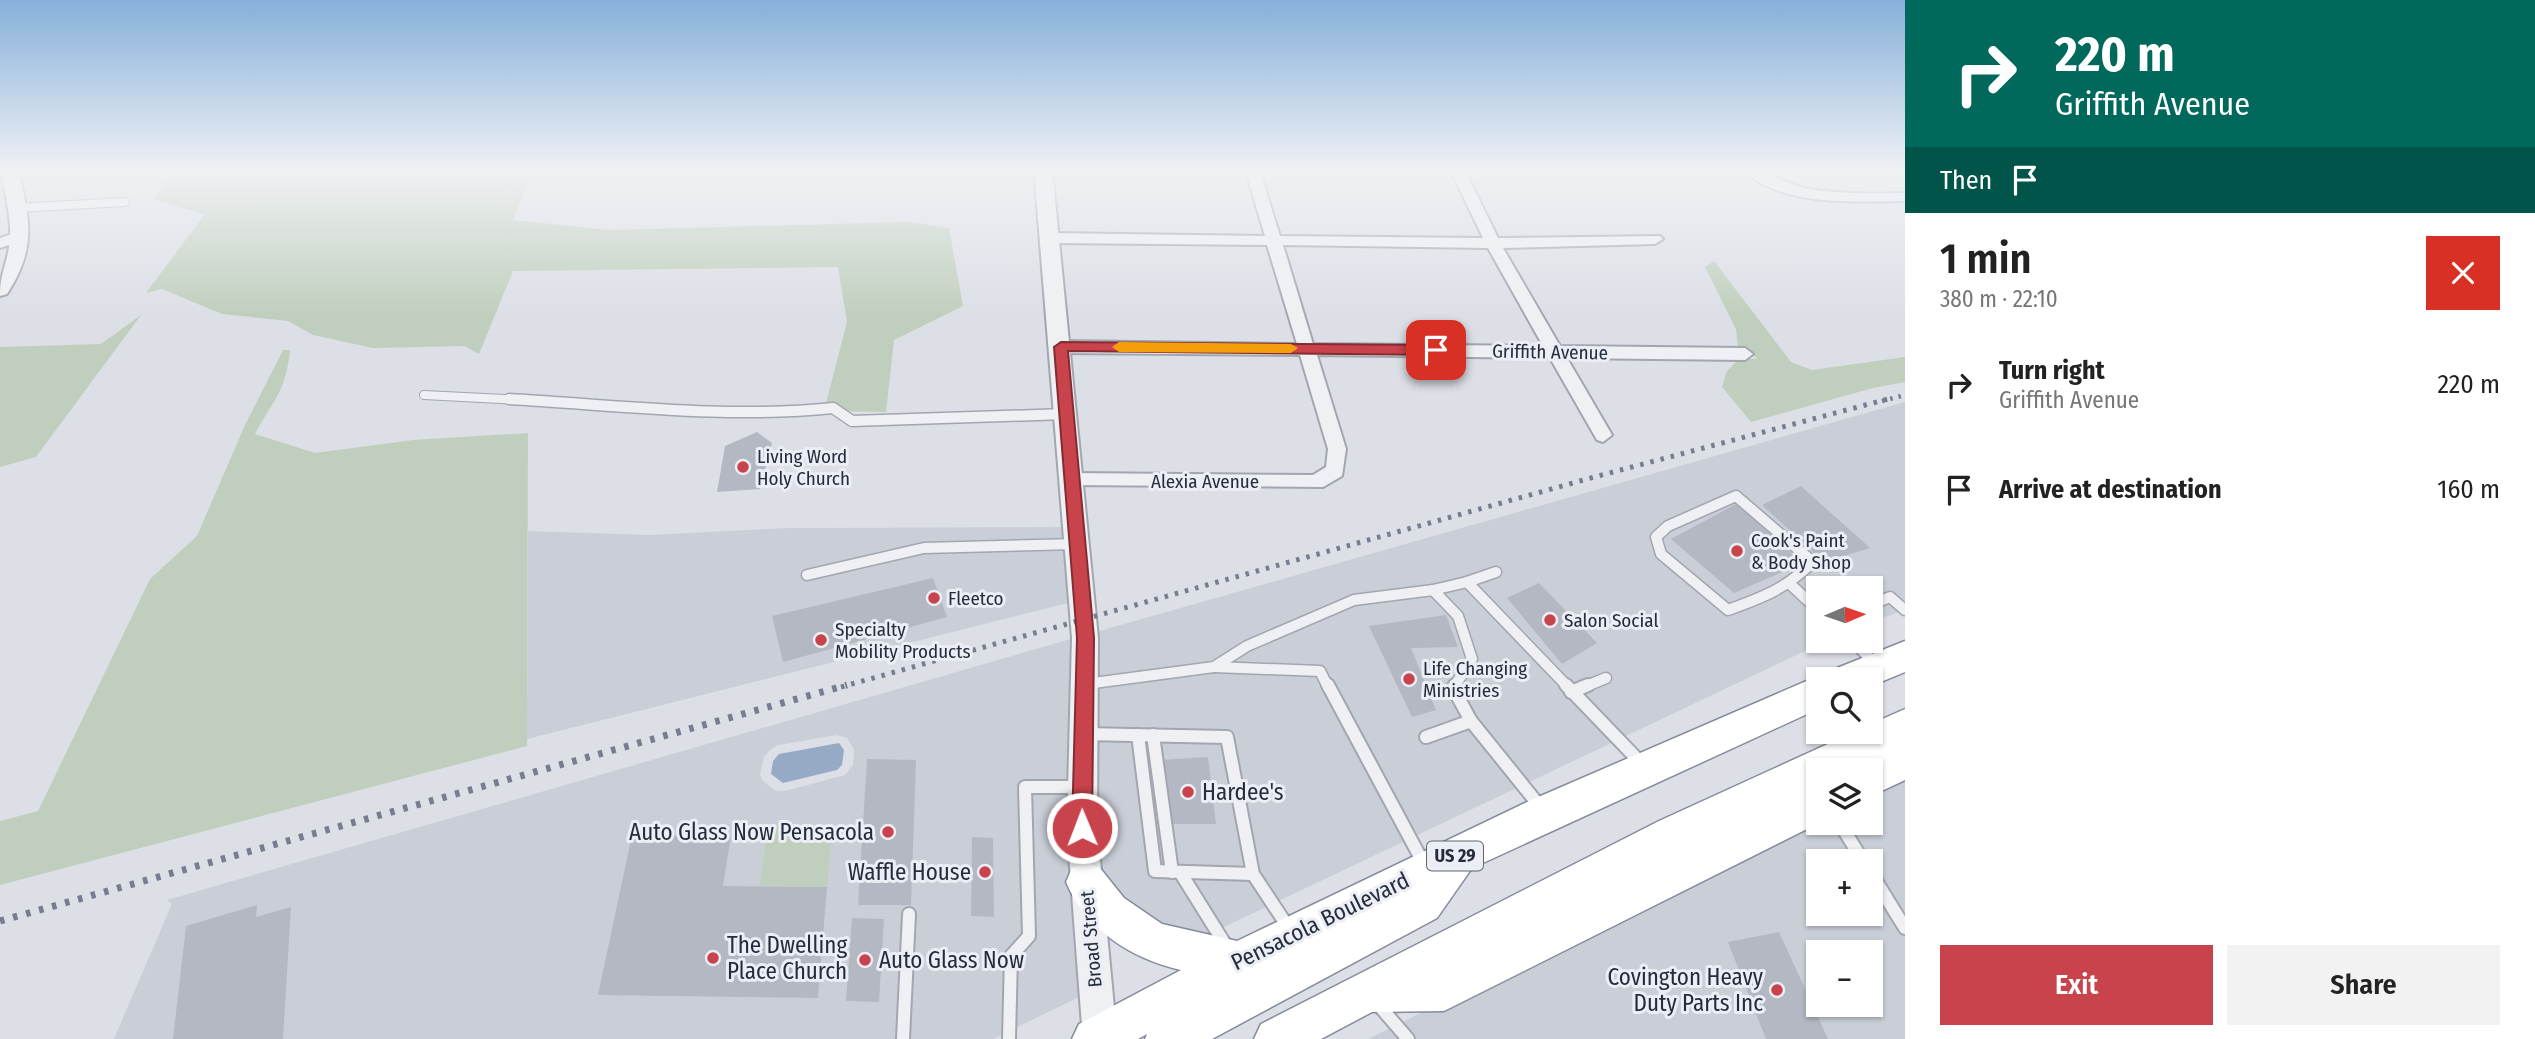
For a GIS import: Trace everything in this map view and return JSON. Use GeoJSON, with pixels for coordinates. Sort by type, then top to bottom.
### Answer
{"type":"FeatureCollection","features":[{"type":"Feature","properties":{"kind":"highway","name":"Pensacola Boulevard"},"geometry":{"type":"LineString","coordinates":[[1098,1038],[1236,962],[1293,934],[1547,814],[1806,697]]}},
{"type":"Feature","properties":{"kind":"highway"},"geometry":{"type":"LineString","coordinates":[[1859,758],[1905,726]]}},
{"type":"Feature","properties":{"kind":"highway"},"geometry":{"type":"LineString","coordinates":[[1883,772],[1905,761]]}},
{"type":"Feature","properties":{"kind":"highway"},"geometry":{"type":"LineString","coordinates":[[1276,1039],[1367,991],[1444,990],[1806,794]]}},
{"type":"Feature","properties":{"kind":"highway"},"geometry":{"type":"LineString","coordinates":[[1167,1039],[1423,904],[1443,862]]}},
{"type":"Feature","properties":{"kind":"highway"},"geometry":{"type":"LineString","coordinates":[[1086,882],[1110,912],[1153,943],[1236,962]]}},
{"type":"Feature","properties":{"kind":"street"},"geometry":{"type":"LineString","coordinates":[[0,289],[20,254],[18,217]]}},
{"type":"Feature","properties":{"kind":"street","name":"Broad Street"},"geometry":{"type":"LineString","coordinates":[[1048,217],[1085,638],[1082,787],[1098,1038]]}},
{"type":"Feature","properties":{"kind":"street"},"geometry":{"type":"LineString","coordinates":[[1267,217],[1305,350]]}},
{"type":"Feature","properties":{"kind":"street"},"geometry":{"type":"LineString","coordinates":[[1482,217],[1554,352],[1603,435]]}},
{"type":"Feature","properties":{"kind":"street"},"geometry":{"type":"LineString","coordinates":[[0,243],[21,236]]}},
{"type":"Feature","properties":{"kind":"street"},"geometry":{"type":"LineString","coordinates":[[1050,238],[1494,242],[1655,239]]}},
{"type":"Feature","properties":{"kind":"street","name":"Griffith Avenue"},"geometry":{"type":"LineString","coordinates":[[1061,347],[1745,354]]}},
{"type":"Feature","properties":{"kind":"street","name":"Alexia Avenue"},"geometry":{"type":"LineString","coordinates":[[1072,480],[1316,482],[1335,471],[1337,449],[1305,350]]}},
{"type":"Feature","properties":{"kind":"lane"},"geometry":{"type":"LineString","coordinates":[[424,395],[710,410],[803,411],[833,408],[852,421],[1066,414]]}},
{"type":"Feature","properties":{"kind":"lane"},"geometry":{"type":"LineString","coordinates":[[1736,496],[1813,562],[1790,584],[1728,610],[1661,554],[1656,537],[1668,526],[1736,496]]}},
{"type":"Feature","properties":{"kind":"lane"},"geometry":{"type":"LineString","coordinates":[[807,575],[924,548],[1077,544]]}},
{"type":"Feature","properties":{"kind":"lane"},"geometry":{"type":"LineString","coordinates":[[1214,667],[1247,646],[1354,600],[1433,590],[1496,572]]}},
{"type":"Feature","properties":{"kind":"lane"},"geometry":{"type":"LineString","coordinates":[[1467,582],[1647,769]]}},
{"type":"Feature","properties":{"kind":"lane"},"geometry":{"type":"LineString","coordinates":[[1790,584],[1806,599]]}},
{"type":"Feature","properties":{"kind":"lane"},"geometry":{"type":"LineString","coordinates":[[1433,590],[1458,616],[1472,659],[1453,688],[1471,721],[1547,814]]}},
{"type":"Feature","properties":{"kind":"lane"},"geometry":{"type":"LineString","coordinates":[[1883,600],[1890,597],[1905,610]]}},
{"type":"Feature","properties":{"kind":"lane"},"geometry":{"type":"LineString","coordinates":[[1864,653],[1878,667]]}},
{"type":"Feature","properties":{"kind":"lane"},"geometry":{"type":"LineString","coordinates":[[1086,684],[1214,667],[1320,671],[1443,862]]}},
{"type":"Feature","properties":{"kind":"lane"},"geometry":{"type":"LineString","coordinates":[[1571,692],[1606,678]]}},
{"type":"Feature","properties":{"kind":"lane"},"geometry":{"type":"LineString","coordinates":[[1426,737],[1471,721]]}},
{"type":"Feature","properties":{"kind":"lane"},"geometry":{"type":"LineString","coordinates":[[1084,734],[1227,737],[1253,874],[1293,934]]}},
{"type":"Feature","properties":{"kind":"lane"},"geometry":{"type":"LineString","coordinates":[[1138,735],[1155,871],[1253,874]]}},
{"type":"Feature","properties":{"kind":"lane"},"geometry":{"type":"LineString","coordinates":[[1153,735],[1176,872],[1236,962]]}},
{"type":"Feature","properties":{"kind":"lane"},"geometry":{"type":"LineString","coordinates":[[1009,1039],[1011,956],[1029,936],[1024,787],[1082,787]]}},
{"type":"Feature","properties":{"kind":"lane"},"geometry":{"type":"LineString","coordinates":[[1883,892],[1905,928]]}},
{"type":"Feature","properties":{"kind":"lane"},"geometry":{"type":"LineString","coordinates":[[903,1039],[909,914]]}},
{"type":"Feature","properties":{"kind":"lane"},"geometry":{"type":"LineString","coordinates":[[1367,991],[1408,1039]]}},
{"type":"Feature","properties":{"kind":"shaded area"},"geometry":{"type":"Polygon","coordinates":[[[1905,402],[1905,610],[1883,618],[1883,576],[1806,576],[1806,650],[1186,945],[1160,933],[1099,879],[1095,829],[1096,632],[1905,402]]]}},
{"type":"Feature","properties":{"kind":"shaded area"},"geometry":{"type":"Polygon","coordinates":[[[1066,527],[1072,602],[527,739],[528,531],[648,535],[789,528],[1066,527]]]}},
{"type":"Feature","properties":{"kind":"shaded area"},"geometry":{"type":"Polygon","coordinates":[[[1074,638],[1073,886],[1081,996],[993,1039],[114,1039],[172,904],[167,900],[1074,638]],[[837,735],[778,745],[764,757],[760,774],[762,780],[776,791],[785,791],[845,775],[853,765],[854,750],[847,738],[837,735]]]}},
{"type":"Feature","properties":{"kind":"shaded area"},"geometry":{"type":"Polygon","coordinates":[[[1905,774],[1905,1039],[1368,1039],[1806,823],[1806,835],[1883,835],[1883,785],[1905,774]]]}},
{"type":"Feature","properties":{"kind":"green space"},"geometry":{"type":"Polygon","coordinates":[[[202,217],[514,217],[513,220],[609,230],[909,222],[949,228],[963,306],[894,340],[886,412],[824,411],[847,322],[838,267],[513,271],[479,354],[464,346],[373,348],[313,335],[288,321],[222,314],[162,289],[146,293],[202,217]]]}},
{"type":"Feature","properties":{"kind":"green space"},"geometry":{"type":"Polygon","coordinates":[[[1714,261],[1791,362],[1812,370],[1905,357],[1905,382],[1873,388],[1751,422],[1722,387],[1727,371],[1739,359],[1757,359],[1750,349],[1738,348],[1736,329],[1705,267],[1714,261]]]}},
{"type":"Feature","properties":{"kind":"green space"},"geometry":{"type":"Polygon","coordinates":[[[141,315],[36,457],[0,467],[0,347],[101,344],[141,315]]]}},
{"type":"Feature","properties":{"kind":"green space"},"geometry":{"type":"Polygon","coordinates":[[[283,350],[290,350],[282,386],[255,434],[315,453],[413,440],[528,433],[527,746],[0,885],[0,821],[38,811],[150,579],[197,536],[245,425],[283,350]]]}},
{"type":"Feature","properties":{"kind":"green space"},"geometry":{"type":"Polygon","coordinates":[[[768,825],[832,825],[827,887],[760,886],[768,825]]]}},
{"type":"Feature","properties":{"kind":"water"},"geometry":{"type":"Polygon","coordinates":[[[839,743],[844,750],[842,765],[837,770],[783,783],[771,774],[773,761],[779,754],[839,743]]]}},
{"type":"Feature","properties":{"kind":"building","name":"Living Word Holy Church"},"geometry":{"type":"Polygon","coordinates":[[[757,432],[772,443],[760,489],[717,492],[725,446],[757,432]]]}},
{"type":"Feature","properties":{"kind":"building"},"geometry":{"type":"Polygon","coordinates":[[[1801,486],[1870,548],[1824,562],[1762,505],[1801,486]]]}},
{"type":"Feature","properties":{"kind":"building","name":"Cook's Paint & Body Shop"},"geometry":{"type":"Polygon","coordinates":[[[1736,504],[1803,563],[1734,593],[1671,539],[1736,504]]]}},
{"type":"Feature","properties":{"kind":"building","name":"Specialty Mobility Products"},"geometry":{"type":"Polygon","coordinates":[[[933,578],[947,617],[783,662],[772,616],[933,578]]]}},
{"type":"Feature","properties":{"kind":"building","name":"Salon Social"},"geometry":{"type":"Polygon","coordinates":[[[1539,583],[1597,643],[1562,664],[1507,598],[1539,583]]]}},
{"type":"Feature","properties":{"kind":"building","name":"Life Changing Ministries"},"geometry":{"type":"Polygon","coordinates":[[[1446,615],[1458,647],[1411,648],[1436,710],[1412,717],[1369,626],[1446,615]]]}},
{"type":"Feature","properties":{"kind":"building","name":"Hardee's"},"geometry":{"type":"Polygon","coordinates":[[[1208,757],[1216,824],[1169,824],[1159,760],[1208,757]]]}},
{"type":"Feature","properties":{"kind":"building","name":"Auto Glass Now Pensacola"},"geometry":{"type":"Polygon","coordinates":[[[867,759],[916,760],[911,905],[858,905],[867,759]]]}},
{"type":"Feature","properties":{"kind":"building"},"geometry":{"type":"Polygon","coordinates":[[[632,835],[731,836],[723,886],[827,887],[818,998],[598,995],[632,835]]]}},
{"type":"Feature","properties":{"kind":"building"},"geometry":{"type":"Polygon","coordinates":[[[972,837],[993,838],[994,917],[971,916],[972,837]]]}},
{"type":"Feature","properties":{"kind":"building"},"geometry":{"type":"Polygon","coordinates":[[[257,905],[256,917],[291,907],[283,1039],[173,1039],[186,926],[257,905]]]}},
{"type":"Feature","properties":{"kind":"building","name":"Auto Glass Now"},"geometry":{"type":"Polygon","coordinates":[[[852,918],[884,919],[879,1002],[846,1001],[852,918]]]}},
{"type":"Feature","properties":{"kind":"building","name":"Covington Heavy Duty Parts Inc"},"geometry":{"type":"Polygon","coordinates":[[[1779,932],[1806,991],[1806,1017],[1818,1017],[1828,1039],[1766,1039],[1728,942],[1779,932]]]}},
{"type":"Feature","properties":{"kind":"railway"},"geometry":{"type":"LineString","coordinates":[[1882,401],[1905,395]]}},
{"type":"Feature","properties":{"kind":"railway"},"geometry":{"type":"LineString","coordinates":[[841,687],[1598,476],[1888,399]]}},
{"type":"Feature","properties":{"kind":"railway"},"geometry":{"type":"LineString","coordinates":[[0,921],[847,685]]}},
{"type":"Feature","properties":{"kind":"slow traffic"},"geometry":{"type":"LineString","coordinates":[[1119,347],[1291,348]]}},
{"type":"Feature","properties":{"kind":"place","name":"Living Word Holy Church"},"geometry":{"type":"Point","coordinates":[743,467]}},
{"type":"Feature","properties":{"kind":"place","name":"Cook's Paint & Body Shop"},"geometry":{"type":"Point","coordinates":[1737,551]}},
{"type":"Feature","properties":{"kind":"place","name":"Fleetco"},"geometry":{"type":"Point","coordinates":[934,598]}},
{"type":"Feature","properties":{"kind":"place","name":"Salon Social"},"geometry":{"type":"Point","coordinates":[1550,620]}},
{"type":"Feature","properties":{"kind":"place","name":"Specialty Mobility Products"},"geometry":{"type":"Point","coordinates":[821,640]}},
{"type":"Feature","properties":{"kind":"place","name":"Life Changing Ministries"},"geometry":{"type":"Point","coordinates":[1409,679]}},
{"type":"Feature","properties":{"kind":"place","name":"Hardee's"},"geometry":{"type":"Point","coordinates":[1188,792]}},
{"type":"Feature","properties":{"kind":"place","name":"Auto Glass Now Pensacola"},"geometry":{"type":"Point","coordinates":[888,832]}},
{"type":"Feature","properties":{"kind":"place","name":"Waffle House"},"geometry":{"type":"Point","coordinates":[985,872]}},
{"type":"Feature","properties":{"kind":"place","name":"The Dwelling Place Church"},"geometry":{"type":"Point","coordinates":[713,958]}},
{"type":"Feature","properties":{"kind":"place","name":"Auto Glass Now"},"geometry":{"type":"Point","coordinates":[865,960]}},
{"type":"Feature","properties":{"kind":"place","name":"Covington Heavy Duty Parts Inc"},"geometry":{"type":"Point","coordinates":[1777,990]}},
{"type":"Feature","properties":{"kind":"route"},"geometry":{"type":"LineString","coordinates":[[1082,828],[1085,638],[1061,347],[1436,350]]}}]}
